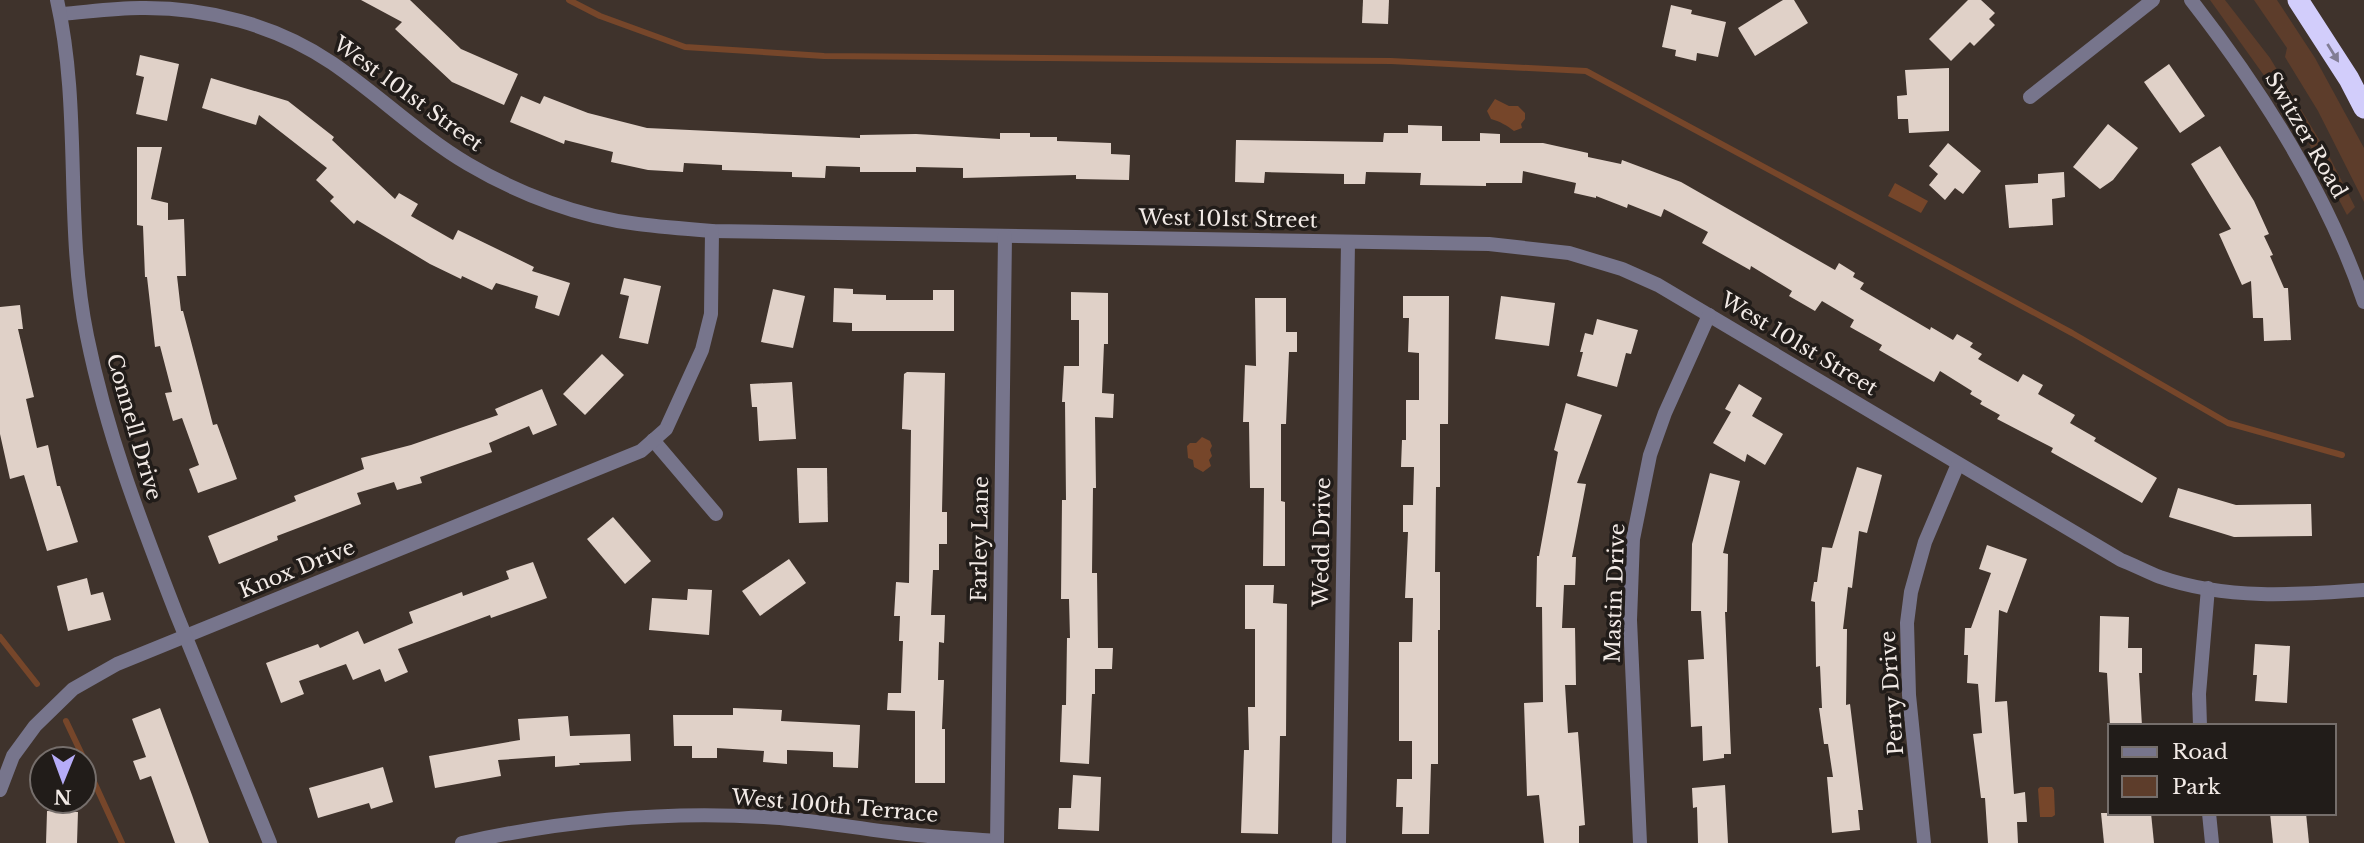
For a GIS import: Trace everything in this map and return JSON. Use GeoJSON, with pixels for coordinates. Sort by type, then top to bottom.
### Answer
{"type":"FeatureCollection","features":[{"type":"Feature","properties":{"kind":"highway"},"geometry":{"type":"LineString","coordinates":[[2298,0],[2349,79],[2364,108]]}},
{"type":"Feature","properties":{"kind":"street"},"geometry":{"type":"LineString","coordinates":[[2030,97],[2153,0]]}},
{"type":"Feature","properties":{"kind":"street","name":"Switzer Road"},"geometry":{"type":"LineString","coordinates":[[2191,0],[2229,49],[2275,119],[2328,214],[2364,302]]}},
{"type":"Feature","properties":{"kind":"street","name":"West 101st Street"},"geometry":{"type":"LineString","coordinates":[[59,7],[183,9],[256,26],[296,42],[329,61],[421,134],[469,165],[520,191],[582,213],[636,224],[712,231],[1489,244],[1569,253],[1658,285],[2120,560],[2162,577],[2245,594],[2364,590]]}},
{"type":"Feature","properties":{"kind":"street","name":"Connell Drive"},"geometry":{"type":"LineString","coordinates":[[59,7],[70,78],[72,214],[76,272],[86,335],[104,415],[131,499],[270,843]]}},
{"type":"Feature","properties":{"kind":"street","name":"Knox Drive"},"geometry":{"type":"LineString","coordinates":[[0,790],[13,756],[35,726],[73,690],[117,664],[641,451],[666,429],[702,351],[711,314],[712,231]]}},
{"type":"Feature","properties":{"kind":"street","name":"Farley Lane"},"geometry":{"type":"LineString","coordinates":[[997,842],[1005,236]]}},
{"type":"Feature","properties":{"kind":"street","name":"Wedd Drive"},"geometry":{"type":"LineString","coordinates":[[1339,843],[1348,242]]}},
{"type":"Feature","properties":{"kind":"street","name":"Mastin Drive"},"geometry":{"type":"LineString","coordinates":[[1640,843],[1630,620],[1633,539],[1654,445],[1665,413],[1709,315]]}},
{"type":"Feature","properties":{"kind":"street"},"geometry":{"type":"LineString","coordinates":[[653,440],[716,514]]}},
{"type":"Feature","properties":{"kind":"street","name":"Perry Drive"},"geometry":{"type":"LineString","coordinates":[[1924,843],[1909,695],[1907,623],[1911,592],[1925,542],[1958,464]]}},
{"type":"Feature","properties":{"kind":"street"},"geometry":{"type":"LineString","coordinates":[[2200,724],[2199,694],[2208,588]]}},
{"type":"Feature","properties":{"kind":"street","name":"West 100th Terrace"},"geometry":{"type":"LineString","coordinates":[[462,843],[614,819],[687,815],[809,820],[892,832],[997,842]]}},
{"type":"Feature","properties":{"kind":"street"},"geometry":{"type":"LineString","coordinates":[[2209,815],[2212,843]]}},
{"type":"Feature","properties":{"kind":"green space"},"geometry":{"type":"Polygon","coordinates":[[[2210,0],[2225,0],[2270,58],[2329,156],[2355,207],[2347,215],[2298,123],[2210,0]]]}},
{"type":"Feature","properties":{"kind":"green space"},"geometry":{"type":"Polygon","coordinates":[[[2254,0],[2277,0],[2315,58],[2364,148],[2364,202],[2318,111],[2285,57],[2287,48],[2254,0]]]}},
{"type":"Feature","properties":{"kind":"shaded area"},"geometry":{"type":"Polygon","coordinates":[[[1495,99],[1509,106],[1518,106],[1525,113],[1522,128],[1514,131],[1491,119],[1487,111],[1495,99]]]}},
{"type":"Feature","properties":{"kind":"shaded area"},"geometry":{"type":"Polygon","coordinates":[[[1895,183],[1928,201],[1921,213],[1888,196],[1895,183]]]}},
{"type":"Feature","properties":{"kind":"shaded area"},"geometry":{"type":"Polygon","coordinates":[[[1202,437],[1210,441],[1212,446],[1209,460],[1211,466],[1203,472],[1194,467],[1193,460],[1188,458],[1187,446],[1202,437]]]}},
{"type":"Feature","properties":{"kind":"shaded area"},"geometry":{"type":"Polygon","coordinates":[[[2040,787],[2052,787],[2054,790],[2055,815],[2052,817],[2040,817],[2040,787]]]}},
{"type":"Feature","properties":{"kind":"building"},"geometry":{"type":"Polygon","coordinates":[[[361,0],[410,0],[461,49],[518,74],[504,105],[452,82],[395,29],[402,22],[361,0]]]}},
{"type":"Feature","properties":{"kind":"building"},"geometry":{"type":"Polygon","coordinates":[[[1363,0],[1389,0],[1388,24],[1362,23],[1363,0]]]}},
{"type":"Feature","properties":{"kind":"building"},"geometry":{"type":"Polygon","coordinates":[[[1783,0],[1794,0],[1808,23],[1755,56],[1738,28],[1783,0]]]}},
{"type":"Feature","properties":{"kind":"building"},"geometry":{"type":"Polygon","coordinates":[[[1968,0],[1981,0],[1995,13],[1989,19],[1995,25],[1974,46],[1970,42],[1951,61],[1929,39],[1968,0]]]}},
{"type":"Feature","properties":{"kind":"building"},"geometry":{"type":"Polygon","coordinates":[[[1671,5],[1692,10],[1691,14],[1726,22],[1718,57],[1697,53],[1696,61],[1675,56],[1676,50],[1662,47],[1671,5]]]}},
{"type":"Feature","properties":{"kind":"building"},"geometry":{"type":"Polygon","coordinates":[[[140,55],[179,64],[167,121],[136,114],[144,77],[136,75],[140,55]]]}},
{"type":"Feature","properties":{"kind":"building"},"geometry":{"type":"Polygon","coordinates":[[[2169,64],[2205,116],[2180,133],[2144,82],[2169,64]]]}},
{"type":"Feature","properties":{"kind":"building"},"geometry":{"type":"Polygon","coordinates":[[[1949,68],[1949,131],[1909,133],[1908,119],[1898,119],[1897,96],[1907,95],[1905,70],[1949,68]]]}},
{"type":"Feature","properties":{"kind":"building"},"geometry":{"type":"Polygon","coordinates":[[[211,78],[288,101],[334,137],[332,140],[395,199],[399,193],[418,204],[411,216],[453,240],[458,230],[534,267],[532,271],[570,283],[559,316],[535,308],[538,296],[496,283],[492,290],[462,276],[461,279],[430,264],[357,220],[354,224],[330,201],[334,197],[316,180],[327,168],[259,115],[256,125],[202,108],[211,78]]]}},
{"type":"Feature","properties":{"kind":"building"},"geometry":{"type":"Polygon","coordinates":[[[521,96],[540,104],[544,96],[588,113],[647,128],[860,138],[860,135],[916,134],[1000,139],[1000,133],[1030,133],[1030,137],[1057,137],[1057,141],[1111,143],[1111,154],[1130,155],[1129,180],[1076,179],[1076,175],[963,178],[963,168],[916,167],[916,172],[860,172],[860,167],[826,166],[825,178],[792,177],[792,172],[722,170],[722,165],[684,163],[683,172],[648,170],[611,162],[613,152],[565,140],[564,144],[510,122],[521,96]]]}},
{"type":"Feature","properties":{"kind":"building"},"geometry":{"type":"Polygon","coordinates":[[[2108,124],[2138,148],[2113,180],[2100,189],[2073,167],[2108,124]]]}},
{"type":"Feature","properties":{"kind":"building"},"geometry":{"type":"Polygon","coordinates":[[[1408,125],[1442,126],[1442,141],[1480,141],[1480,133],[1500,134],[1500,143],[1543,143],[1588,153],[1588,157],[1621,164],[1622,160],[1681,182],[1835,270],[1839,263],[1855,273],[1853,277],[1864,283],[1860,289],[1930,330],[1931,327],[1953,340],[1957,334],[1973,343],[1970,347],[1982,354],[1978,359],[2018,382],[2023,374],[2043,385],[2038,394],[2075,415],[2070,423],[2096,438],[2094,441],[2157,478],[2142,503],[2051,452],[2053,448],[1997,419],[2000,415],[1980,404],[1982,401],[1970,394],[1972,391],[1940,371],[1934,382],[1879,350],[1882,345],[1850,327],[1854,320],[1822,301],[1815,311],[1789,296],[1792,291],[1751,266],[1750,270],[1702,243],[1708,232],[1664,209],[1661,217],[1628,204],[1627,208],[1596,196],[1574,193],[1576,183],[1523,171],[1522,183],[1486,183],[1486,186],[1420,185],[1421,173],[1366,172],[1365,184],[1344,184],[1344,174],[1265,172],[1264,183],[1235,182],[1236,140],[1383,142],[1384,133],[1408,133],[1408,125]]]}},
{"type":"Feature","properties":{"kind":"building"},"geometry":{"type":"Polygon","coordinates":[[[1948,143],[1981,171],[1963,194],[1955,188],[1945,200],[1929,185],[1938,174],[1929,166],[1948,143]]]}},
{"type":"Feature","properties":{"kind":"building"},"geometry":{"type":"Polygon","coordinates":[[[2220,146],[2254,201],[2269,234],[2264,236],[2273,255],[2270,256],[2284,288],[2288,288],[2291,340],[2264,341],[2263,318],[2253,318],[2251,281],[2242,285],[2219,234],[2231,229],[2191,164],[2220,146]]]}},
{"type":"Feature","properties":{"kind":"building"},"geometry":{"type":"Polygon","coordinates":[[[137,147],[162,147],[151,199],[168,203],[168,220],[184,219],[186,276],[177,276],[181,311],[213,425],[217,424],[237,479],[198,493],[189,469],[199,465],[182,418],[173,421],[165,393],[172,392],[160,346],[155,347],[145,277],[143,226],[137,225],[137,147]]]}},
{"type":"Feature","properties":{"kind":"building"},"geometry":{"type":"Polygon","coordinates":[[[2064,172],[2065,197],[2052,199],[2053,225],[2009,228],[2005,185],[2038,183],[2038,174],[2064,172]]]}},
{"type":"Feature","properties":{"kind":"building"},"geometry":{"type":"Polygon","coordinates":[[[624,278],[661,286],[648,344],[619,338],[629,296],[620,294],[624,278]]]}},
{"type":"Feature","properties":{"kind":"building"},"geometry":{"type":"Polygon","coordinates":[[[834,288],[853,289],[853,294],[886,295],[886,300],[933,300],[933,290],[954,290],[954,331],[852,331],[852,323],[833,322],[834,288]]]}},
{"type":"Feature","properties":{"kind":"building"},"geometry":{"type":"Polygon","coordinates":[[[773,289],[805,296],[793,348],[761,342],[773,289]]]}},
{"type":"Feature","properties":{"kind":"building"},"geometry":{"type":"Polygon","coordinates":[[[1071,292],[1108,293],[1108,344],[1104,344],[1102,393],[1114,394],[1113,418],[1095,417],[1096,488],[1093,488],[1092,573],[1097,573],[1098,648],[1113,648],[1112,669],[1095,669],[1089,764],[1060,762],[1062,705],[1066,705],[1067,638],[1070,638],[1069,599],[1061,599],[1062,500],[1066,500],[1065,402],[1062,402],[1064,366],[1079,366],[1079,320],[1071,320],[1071,292]]]}},
{"type":"Feature","properties":{"kind":"building"},"geometry":{"type":"Polygon","coordinates":[[[1403,296],[1449,296],[1448,424],[1440,424],[1440,487],[1436,487],[1435,572],[1440,572],[1438,764],[1431,764],[1429,834],[1402,834],[1403,807],[1396,807],[1397,779],[1412,779],[1412,741],[1399,741],[1399,642],[1412,642],[1413,598],[1405,598],[1408,532],[1403,532],[1403,505],[1413,505],[1414,467],[1401,467],[1402,440],[1406,440],[1406,400],[1419,400],[1419,353],[1408,352],[1409,318],[1403,318],[1403,296]]]}},
{"type":"Feature","properties":{"kind":"building"},"geometry":{"type":"Polygon","coordinates":[[[1501,296],[1555,303],[1549,346],[1495,339],[1501,296]]]}},
{"type":"Feature","properties":{"kind":"building"},"geometry":{"type":"Polygon","coordinates":[[[1255,298],[1286,298],[1286,332],[1297,332],[1297,352],[1289,352],[1286,424],[1281,424],[1281,501],[1285,502],[1285,566],[1263,566],[1264,488],[1250,488],[1249,422],[1243,422],[1245,365],[1256,366],[1255,298]]]}},
{"type":"Feature","properties":{"kind":"building"},"geometry":{"type":"Polygon","coordinates":[[[20,305],[23,329],[18,329],[34,397],[26,399],[37,448],[48,445],[57,486],[60,486],[78,542],[47,551],[24,475],[10,479],[0,434],[0,307],[20,305]]]}},
{"type":"Feature","properties":{"kind":"building"},"geometry":{"type":"Polygon","coordinates":[[[1597,319],[1638,330],[1631,354],[1626,353],[1617,387],[1577,376],[1585,333],[1593,335],[1597,319]]]}},
{"type":"Feature","properties":{"kind":"building"},"geometry":{"type":"Polygon","coordinates":[[[602,354],[624,375],[585,415],[563,394],[602,354]]]}},
{"type":"Feature","properties":{"kind":"building"},"geometry":{"type":"Polygon","coordinates":[[[945,373],[942,512],[947,512],[947,544],[939,544],[939,570],[933,570],[931,615],[945,615],[944,643],[939,642],[938,680],[944,680],[942,729],[945,729],[945,783],[915,783],[915,711],[887,710],[888,693],[901,693],[903,641],[899,641],[900,616],[894,616],[896,582],[909,583],[911,430],[902,429],[904,374],[945,373]]]}},
{"type":"Feature","properties":{"kind":"building"},"geometry":{"type":"Polygon","coordinates":[[[792,382],[796,439],[759,441],[757,407],[752,407],[750,384],[792,382]]]}},
{"type":"Feature","properties":{"kind":"building"},"geometry":{"type":"Polygon","coordinates":[[[1739,384],[1762,398],[1752,416],[1783,434],[1765,465],[1747,454],[1745,462],[1713,443],[1731,412],[1725,409],[1739,384]]]}},
{"type":"Feature","properties":{"kind":"building"},"geometry":{"type":"Polygon","coordinates":[[[542,389],[557,425],[533,435],[529,426],[489,443],[492,452],[420,477],[422,483],[397,490],[394,482],[357,493],[361,504],[277,536],[278,540],[219,564],[208,536],[296,501],[294,496],[364,469],[361,458],[411,445],[498,415],[495,409],[542,389]]]}},
{"type":"Feature","properties":{"kind":"building"},"geometry":{"type":"Polygon","coordinates":[[[1566,403],[1602,415],[1577,483],[1586,484],[1572,557],[1576,557],[1575,585],[1564,585],[1562,628],[1575,628],[1576,685],[1565,685],[1568,733],[1578,732],[1585,825],[1579,826],[1579,843],[1544,843],[1539,795],[1527,796],[1524,703],[1543,702],[1542,607],[1536,607],[1537,556],[1558,452],[1554,450],[1566,403]]]}},
{"type":"Feature","properties":{"kind":"building"},"geometry":{"type":"Polygon","coordinates":[[[1857,467],[1882,475],[1867,533],[1859,531],[1852,588],[1848,587],[1843,629],[1847,629],[1846,705],[1850,704],[1863,810],[1858,810],[1860,830],[1832,833],[1827,777],[1833,777],[1828,744],[1824,744],[1819,708],[1822,708],[1820,666],[1816,667],[1815,602],[1811,601],[1822,547],[1832,548],[1857,467]]]}},
{"type":"Feature","properties":{"kind":"building"},"geometry":{"type":"Polygon","coordinates":[[[797,468],[827,468],[828,522],[799,523],[797,468]]]}},
{"type":"Feature","properties":{"kind":"building"},"geometry":{"type":"Polygon","coordinates":[[[1710,473],[1740,481],[1723,553],[1728,554],[1725,612],[1731,754],[1724,754],[1724,758],[1703,761],[1702,726],[1691,727],[1688,660],[1704,659],[1701,611],[1691,611],[1692,544],[1710,473]]]}},
{"type":"Feature","properties":{"kind":"building"},"geometry":{"type":"Polygon","coordinates":[[[2178,488],[2236,505],[2311,504],[2312,536],[2234,537],[2169,517],[2178,488]]]}},
{"type":"Feature","properties":{"kind":"building"},"geometry":{"type":"Polygon","coordinates":[[[613,517],[651,561],[625,584],[587,539],[613,517]]]}},
{"type":"Feature","properties":{"kind":"building"},"geometry":{"type":"Polygon","coordinates":[[[1987,545],[2027,559],[2007,613],[1999,610],[1995,702],[2007,701],[2014,794],[2025,792],[2027,822],[2017,822],[2018,843],[1988,843],[1985,798],[1981,798],[1973,734],[1982,733],[1978,684],[1967,683],[1968,655],[1964,655],[1965,628],[1971,628],[1991,573],[1979,569],[1987,545]]]}},
{"type":"Feature","properties":{"kind":"building"},"geometry":{"type":"Polygon","coordinates":[[[789,559],[806,583],[760,616],[742,591],[789,559]]]}},
{"type":"Feature","properties":{"kind":"building"},"geometry":{"type":"Polygon","coordinates":[[[533,562],[547,598],[491,618],[490,615],[398,649],[408,672],[385,682],[380,669],[353,680],[346,664],[299,681],[304,694],[281,703],[266,663],[318,644],[320,648],[358,631],[364,644],[413,623],[409,612],[462,592],[463,596],[509,579],[506,571],[533,562]]]}},
{"type":"Feature","properties":{"kind":"building"},"geometry":{"type":"Polygon","coordinates":[[[87,578],[91,595],[103,592],[111,620],[68,631],[57,586],[87,578]]]}},
{"type":"Feature","properties":{"kind":"building"},"geometry":{"type":"Polygon","coordinates":[[[1245,585],[1274,585],[1273,603],[1287,604],[1286,736],[1280,736],[1278,834],[1241,833],[1244,750],[1249,750],[1248,707],[1255,707],[1255,629],[1245,629],[1245,585]]]}},
{"type":"Feature","properties":{"kind":"building"},"geometry":{"type":"Polygon","coordinates":[[[688,589],[712,590],[709,635],[649,630],[652,598],[687,600],[688,589]]]}},
{"type":"Feature","properties":{"kind":"building"},"geometry":{"type":"Polygon","coordinates":[[[2100,616],[2129,617],[2128,648],[2142,648],[2142,673],[2139,673],[2142,724],[2110,724],[2107,673],[2099,672],[2100,616]]]}},
{"type":"Feature","properties":{"kind":"building"},"geometry":{"type":"Polygon","coordinates":[[[2255,644],[2290,646],[2287,703],[2255,701],[2255,644]]]}},
{"type":"Feature","properties":{"kind":"building"},"geometry":{"type":"Polygon","coordinates":[[[160,708],[209,843],[175,843],[151,776],[140,780],[133,761],[146,757],[132,719],[160,708]]]}},
{"type":"Feature","properties":{"kind":"building"},"geometry":{"type":"Polygon","coordinates":[[[733,708],[782,710],[781,721],[860,725],[858,768],[833,767],[833,752],[787,750],[787,764],[763,762],[764,751],[717,748],[717,758],[692,758],[692,746],[674,746],[673,715],[733,715],[733,708]]]}},
{"type":"Feature","properties":{"kind":"building"},"geometry":{"type":"Polygon","coordinates":[[[568,716],[570,736],[630,734],[631,761],[555,767],[555,756],[498,760],[501,776],[435,788],[429,756],[520,740],[518,719],[568,716]]]}},
{"type":"Feature","properties":{"kind":"building"},"geometry":{"type":"Polygon","coordinates":[[[383,767],[393,802],[371,809],[369,803],[318,818],[309,788],[383,767]]]}},
{"type":"Feature","properties":{"kind":"building"},"geometry":{"type":"Polygon","coordinates":[[[1073,775],[1101,777],[1099,831],[1058,829],[1059,808],[1071,808],[1073,775]]]}},
{"type":"Feature","properties":{"kind":"building"},"geometry":{"type":"Polygon","coordinates":[[[1725,785],[1728,843],[1698,843],[1697,807],[1693,808],[1692,788],[1725,785]]]}},
{"type":"Feature","properties":{"kind":"building"},"geometry":{"type":"Polygon","coordinates":[[[2101,813],[2151,815],[2154,843],[2104,843],[2101,813]]]}},
{"type":"Feature","properties":{"kind":"building"},"geometry":{"type":"Polygon","coordinates":[[[47,815],[78,815],[77,843],[46,843],[47,815]]]}},
{"type":"Feature","properties":{"kind":"building"},"geometry":{"type":"Polygon","coordinates":[[[2270,815],[2306,815],[2309,843],[2273,843],[2270,815]]]}},
{"type":"Feature","properties":{"kind":"waterway"},"geometry":{"type":"LineString","coordinates":[[569,0],[600,16],[685,47],[824,56],[1391,61],[1586,71],[2072,333],[2228,423],[2342,455]]}},
{"type":"Feature","properties":{"kind":"waterway"},"geometry":{"type":"LineString","coordinates":[[0,637],[37,684]]}},
{"type":"Feature","properties":{"kind":"waterway"},"geometry":{"type":"LineString","coordinates":[[66,721],[77,745]]}},
{"type":"Feature","properties":{"kind":"waterway"},"geometry":{"type":"LineString","coordinates":[[98,791],[122,843]]}}]}
